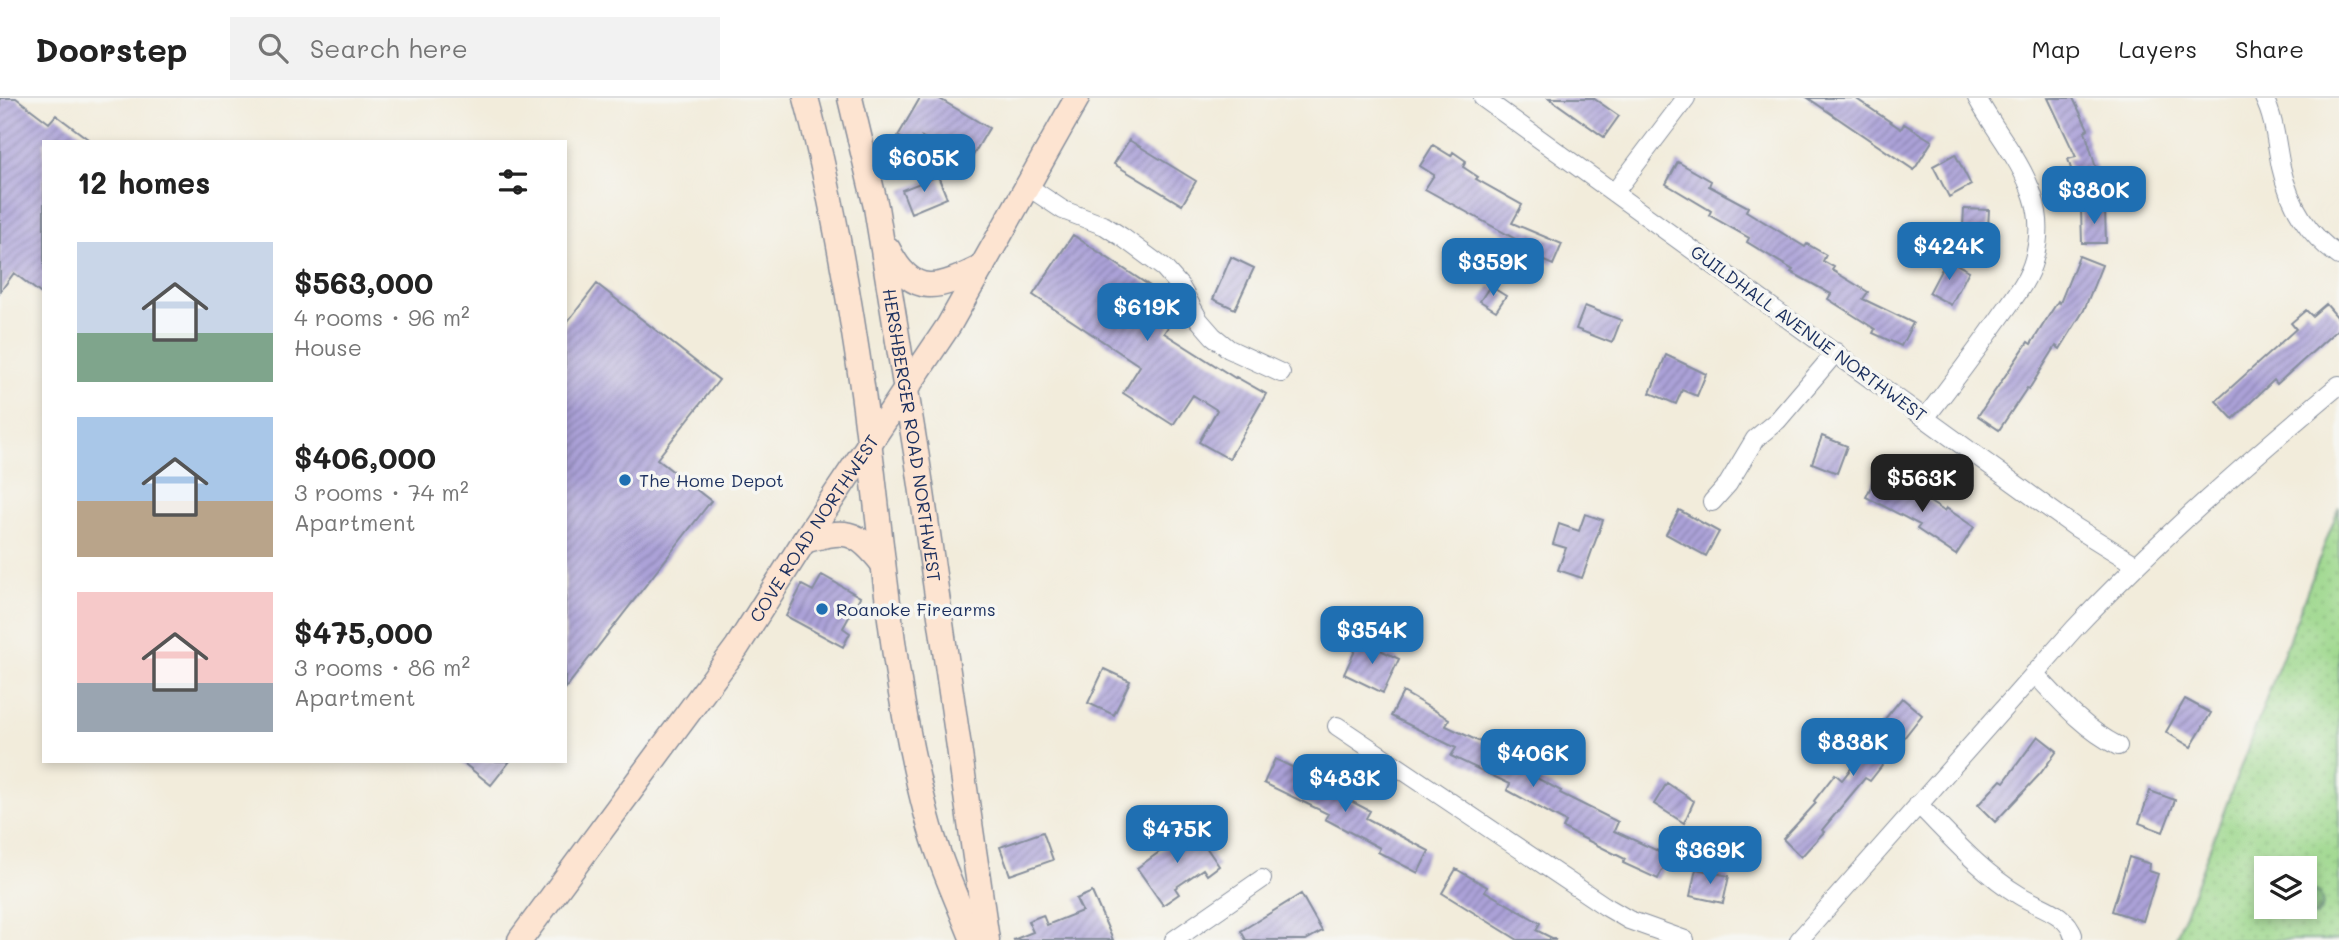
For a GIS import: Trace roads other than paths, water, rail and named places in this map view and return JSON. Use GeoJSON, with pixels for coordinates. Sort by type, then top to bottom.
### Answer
{"type":"FeatureCollection","features":[{"type":"Feature","properties":{"kind":"main road"},"geometry":{"type":"LineString","coordinates":[[806,98],[825,176],[846,288],[899,674],[927,817],[973,940]]}},
{"type":"Feature","properties":{"kind":"main road","name":"HERSHBERGER ROAD NORTHWEST"},"geometry":{"type":"LineString","coordinates":[[850,98],[881,235],[987,940]]}},
{"type":"Feature","properties":{"kind":"main road","name":"COVE ROAD NORTHWEST"},"geometry":{"type":"LineString","coordinates":[[520,940],[737,647],[804,541],[949,325],[1077,98]]}},
{"type":"Feature","properties":{"kind":"main road"},"geometry":{"type":"LineString","coordinates":[[881,235],[895,263],[904,275],[914,282],[937,285],[950,283],[982,267]]}},
{"type":"Feature","properties":{"kind":"main road"},"geometry":{"type":"LineString","coordinates":[[804,541],[830,533],[846,532],[863,540],[883,564]]}},
{"type":"Feature","properties":{"kind":"street","name":"GUILDHALL AVENUE NORTHWEST"},"geometry":{"type":"LineString","coordinates":[[1483,98],[2075,527],[2136,565]]}},
{"type":"Feature","properties":{"kind":"street"},"geometry":{"type":"LineString","coordinates":[[1614,193],[1686,98]]}},
{"type":"Feature","properties":{"kind":"street"},"geometry":{"type":"LineString","coordinates":[[1925,418],[1966,366],[2025,281],[2034,260],[2039,237],[2033,197],[2023,172],[1978,98]]}},
{"type":"Feature","properties":{"kind":"street"},"geometry":{"type":"LineString","coordinates":[[2264,98],[2276,132],[2281,166],[2289,193],[2312,232],[2339,256]]}},
{"type":"Feature","properties":{"kind":"street"},"geometry":{"type":"LineString","coordinates":[[1027,186],[1063,210],[1105,226],[1122,237],[1164,268],[1180,286],[1199,320],[1213,336],[1229,349],[1281,373]]}},
{"type":"Feature","properties":{"kind":"street"},"geometry":{"type":"LineString","coordinates":[[1712,502],[1728,484],[1755,439],[1777,420],[1836,352]]}},
{"type":"Feature","properties":{"kind":"street"},"geometry":{"type":"LineString","coordinates":[[1799,940],[2082,620],[2136,565],[2339,386]]}},
{"type":"Feature","properties":{"kind":"street"},"geometry":{"type":"LineString","coordinates":[[2034,673],[2098,736],[2118,746]]}},
{"type":"Feature","properties":{"kind":"street"},"geometry":{"type":"LineString","coordinates":[[1337,726],[1605,906],[1629,920],[1685,940]]}},
{"type":"Feature","properties":{"kind":"street"},"geometry":{"type":"LineString","coordinates":[[1918,804],[1974,861],[2007,888],[2064,919],[2071,926],[2073,935]]}},
{"type":"Feature","properties":{"kind":"street"},"geometry":{"type":"LineString","coordinates":[[1174,940],[1262,879]]}},
{"type":"Feature","properties":{"kind":"place","name":"The Home Depot"},"geometry":{"type":"Point","coordinates":[625,480]}},
{"type":"Feature","properties":{"kind":"place","name":"Roanoke Firearms"},"geometry":{"type":"Point","coordinates":[822,609]}}]}
